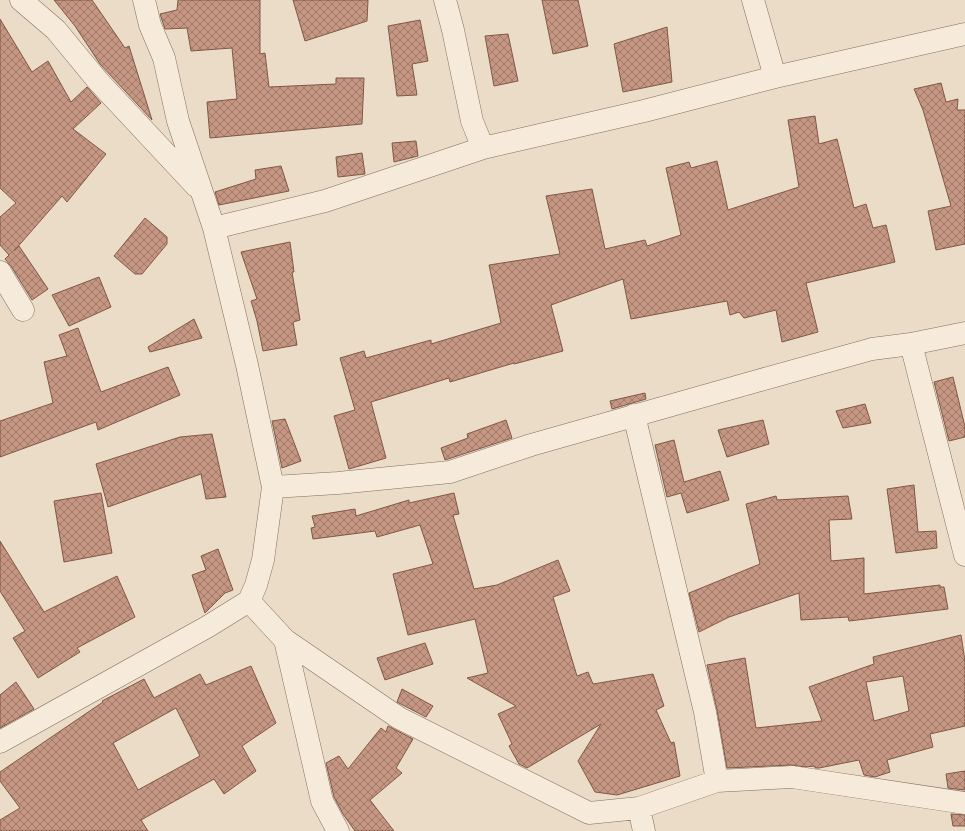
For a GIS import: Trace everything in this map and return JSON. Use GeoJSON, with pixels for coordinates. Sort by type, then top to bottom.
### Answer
{"type":"FeatureCollection","features":[{"type":"Feature","properties":{"kind":"street"},"geometry":{"type":"LineString","coordinates":[[21,0],[56,30],[98,81],[201,192]]}},
{"type":"Feature","properties":{"kind":"street"},"geometry":{"type":"LineString","coordinates":[[0,742],[207,627],[249,601],[256,585],[263,560],[273,487],[247,365],[214,228],[178,121],[164,58],[150,25],[144,0]]}},
{"type":"Feature","properties":{"kind":"street"},"geometry":{"type":"LineString","coordinates":[[445,0],[454,30],[472,121],[483,148]]}},
{"type":"Feature","properties":{"kind":"street"},"geometry":{"type":"LineString","coordinates":[[753,0],[775,77]]}},
{"type":"Feature","properties":{"kind":"street"},"geometry":{"type":"LineString","coordinates":[[214,228],[325,201],[483,148],[644,111],[775,77],[965,34]]}},
{"type":"Feature","properties":{"kind":"street"},"geometry":{"type":"LineString","coordinates":[[0,272],[23,310]]}},
{"type":"Feature","properties":{"kind":"street"},"geometry":{"type":"LineString","coordinates":[[273,487],[338,483],[450,472],[531,445],[634,415],[872,350],[911,344],[965,332]]}},
{"type":"Feature","properties":{"kind":"street"},"geometry":{"type":"LineString","coordinates":[[911,344],[965,555]]}},
{"type":"Feature","properties":{"kind":"street"},"geometry":{"type":"LineString","coordinates":[[634,415],[705,712],[717,781]]}},
{"type":"Feature","properties":{"kind":"street"},"geometry":{"type":"LineString","coordinates":[[249,601],[285,640],[399,718],[588,813],[639,808],[717,781],[792,777],[965,803]]}},
{"type":"Feature","properties":{"kind":"street"},"geometry":{"type":"LineString","coordinates":[[285,640],[322,801],[338,831]]}},
{"type":"Feature","properties":{"kind":"street"},"geometry":{"type":"LineString","coordinates":[[639,808],[644,831]]}},
{"type":"Feature","properties":{"kind":"building"},"geometry":{"type":"Polygon","coordinates":[[[54,0],[92,0],[125,48],[129,46],[152,120],[100,64],[75,26],[54,0]]]}},
{"type":"Feature","properties":{"kind":"building"},"geometry":{"type":"Polygon","coordinates":[[[178,0],[260,0],[260,54],[265,53],[269,87],[336,84],[336,78],[364,78],[362,124],[210,138],[207,102],[237,99],[232,48],[191,51],[187,28],[165,29],[160,14],[177,10],[178,0]]]}},
{"type":"Feature","properties":{"kind":"building"},"geometry":{"type":"Polygon","coordinates":[[[293,0],[368,0],[367,21],[305,41],[293,0]]]}},
{"type":"Feature","properties":{"kind":"building"},"geometry":{"type":"Polygon","coordinates":[[[542,0],[578,0],[588,46],[553,54],[542,0]]]}},
{"type":"Feature","properties":{"kind":"building"},"geometry":{"type":"Polygon","coordinates":[[[0,19],[32,72],[48,61],[71,102],[87,87],[101,103],[73,129],[106,154],[67,202],[62,196],[14,251],[19,246],[48,289],[32,300],[5,259],[9,255],[0,245],[0,217],[16,203],[0,188],[0,19]]]}},
{"type":"Feature","properties":{"kind":"building"},"geometry":{"type":"Polygon","coordinates":[[[420,20],[428,61],[412,64],[417,95],[397,96],[388,26],[420,20]]]}},
{"type":"Feature","properties":{"kind":"building"},"geometry":{"type":"Polygon","coordinates":[[[667,27],[672,82],[623,92],[614,44],[667,27]]]}},
{"type":"Feature","properties":{"kind":"building"},"geometry":{"type":"Polygon","coordinates":[[[508,34],[518,81],[494,86],[485,36],[508,34]]]}},
{"type":"Feature","properties":{"kind":"building"},"geometry":{"type":"Polygon","coordinates":[[[941,83],[946,102],[958,99],[957,110],[965,110],[965,244],[936,250],[928,211],[951,206],[923,110],[914,89],[941,83]]]}},
{"type":"Feature","properties":{"kind":"building"},"geometry":{"type":"Polygon","coordinates":[[[815,116],[819,144],[837,139],[854,208],[866,204],[873,228],[886,225],[895,262],[806,283],[818,332],[782,342],[776,310],[744,318],[739,312],[730,315],[727,301],[631,319],[623,279],[551,305],[563,351],[514,363],[450,382],[449,378],[371,402],[386,458],[349,469],[334,416],[355,410],[340,358],[364,351],[366,358],[431,340],[431,344],[501,323],[489,265],[560,254],[546,196],[592,189],[605,249],[645,240],[647,246],[681,235],[666,168],[689,162],[691,168],[717,161],[728,210],[799,187],[788,120],[815,116]]]}},
{"type":"Feature","properties":{"kind":"building"},"geometry":{"type":"Polygon","coordinates":[[[416,141],[418,156],[394,162],[392,143],[416,141]]]}},
{"type":"Feature","properties":{"kind":"building"},"geometry":{"type":"Polygon","coordinates":[[[362,153],[365,174],[338,177],[336,157],[362,153]]]}},
{"type":"Feature","properties":{"kind":"building"},"geometry":{"type":"Polygon","coordinates":[[[281,166],[289,191],[219,205],[215,192],[256,179],[255,170],[281,166]]]}},
{"type":"Feature","properties":{"kind":"building"},"geometry":{"type":"Polygon","coordinates":[[[145,218],[167,237],[167,244],[142,274],[135,274],[114,256],[145,218]]]}},
{"type":"Feature","properties":{"kind":"building"},"geometry":{"type":"Polygon","coordinates":[[[290,242],[294,272],[292,272],[300,320],[293,322],[297,345],[263,351],[251,301],[257,299],[241,252],[290,242]]]}},
{"type":"Feature","properties":{"kind":"building"},"geometry":{"type":"Polygon","coordinates":[[[99,277],[111,307],[69,326],[52,295],[99,277]]]}},
{"type":"Feature","properties":{"kind":"building"},"geometry":{"type":"Polygon","coordinates":[[[194,319],[202,338],[150,352],[148,347],[194,319]]]}},
{"type":"Feature","properties":{"kind":"building"},"geometry":{"type":"Polygon","coordinates":[[[78,328],[101,392],[168,367],[180,395],[98,430],[96,422],[0,457],[0,421],[53,403],[44,362],[67,356],[59,335],[78,328]]]}},
{"type":"Feature","properties":{"kind":"building"},"geometry":{"type":"Polygon","coordinates":[[[953,377],[965,427],[965,437],[949,441],[934,382],[953,377]]]}},
{"type":"Feature","properties":{"kind":"building"},"geometry":{"type":"Polygon","coordinates":[[[645,393],[646,399],[612,409],[610,401],[645,393]]]}},
{"type":"Feature","properties":{"kind":"building"},"geometry":{"type":"Polygon","coordinates":[[[865,404],[871,423],[843,428],[836,411],[865,404]]]}},
{"type":"Feature","properties":{"kind":"building"},"geometry":{"type":"Polygon","coordinates":[[[285,419],[301,461],[282,468],[272,421],[285,419]]]}},
{"type":"Feature","properties":{"kind":"building"},"geometry":{"type":"Polygon","coordinates":[[[506,420],[512,438],[445,460],[441,448],[468,438],[467,434],[506,420]]]}},
{"type":"Feature","properties":{"kind":"building"},"geometry":{"type":"Polygon","coordinates":[[[763,420],[769,444],[727,457],[718,430],[763,420]]]}},
{"type":"Feature","properties":{"kind":"building"},"geometry":{"type":"Polygon","coordinates":[[[212,434],[226,497],[206,499],[201,474],[108,507],[96,464],[180,437],[212,434]]]}},
{"type":"Feature","properties":{"kind":"building"},"geometry":{"type":"Polygon","coordinates":[[[674,440],[684,482],[720,471],[729,500],[687,513],[681,493],[667,497],[655,445],[674,440]]]}},
{"type":"Feature","properties":{"kind":"building"},"geometry":{"type":"Polygon","coordinates":[[[914,485],[918,532],[936,531],[937,548],[896,553],[887,489],[914,485]]]}},
{"type":"Feature","properties":{"kind":"building"},"geometry":{"type":"Polygon","coordinates":[[[101,493],[112,553],[64,562],[54,501],[101,493]]]}},
{"type":"Feature","properties":{"kind":"building"},"geometry":{"type":"Polygon","coordinates":[[[454,493],[459,514],[453,515],[474,589],[497,585],[558,560],[570,591],[553,597],[577,676],[588,672],[593,684],[653,674],[664,706],[656,710],[671,743],[674,742],[680,776],[617,795],[595,792],[578,761],[601,724],[527,768],[519,764],[509,746],[512,744],[498,714],[516,706],[467,678],[488,673],[475,619],[408,635],[393,574],[433,564],[420,525],[377,537],[375,531],[313,539],[311,528],[315,527],[312,516],[355,509],[356,516],[409,500],[409,503],[454,493]]]}},
{"type":"Feature","properties":{"kind":"building"},"geometry":{"type":"Polygon","coordinates":[[[776,496],[777,500],[848,496],[852,519],[829,520],[831,561],[864,558],[864,594],[940,585],[940,587],[944,587],[948,609],[849,621],[848,617],[801,620],[799,593],[729,617],[699,632],[689,593],[760,564],[746,504],[776,496]]]}},
{"type":"Feature","properties":{"kind":"building"},"geometry":{"type":"Polygon","coordinates":[[[0,541],[44,612],[117,576],[135,617],[77,648],[80,652],[38,678],[13,638],[25,631],[0,591],[0,541]]]}},
{"type":"Feature","properties":{"kind":"building"},"geometry":{"type":"Polygon","coordinates":[[[218,549],[233,590],[225,593],[205,613],[192,575],[206,570],[201,556],[218,549]]]}},
{"type":"Feature","properties":{"kind":"building"},"geometry":{"type":"Polygon","coordinates":[[[961,635],[965,661],[965,726],[930,734],[933,747],[887,760],[890,772],[875,777],[864,775],[859,760],[819,768],[815,768],[815,766],[806,767],[791,765],[727,768],[717,710],[707,665],[745,658],[756,728],[822,721],[809,687],[874,664],[873,657],[961,635]],[[903,676],[866,682],[874,721],[909,711],[903,676]]]}},
{"type":"Feature","properties":{"kind":"building"},"geometry":{"type":"Polygon","coordinates":[[[425,643],[433,664],[385,680],[377,658],[425,643]]]}},
{"type":"Feature","properties":{"kind":"building"},"geometry":{"type":"Polygon","coordinates":[[[251,666],[276,723],[242,746],[256,771],[224,794],[214,779],[141,820],[148,831],[0,831],[0,820],[20,808],[0,781],[0,772],[103,702],[102,701],[144,679],[154,698],[200,674],[206,685],[251,666]],[[176,708],[113,743],[138,790],[200,756],[176,708]]]}},
{"type":"Feature","properties":{"kind":"building"},"geometry":{"type":"Polygon","coordinates":[[[16,682],[34,709],[0,728],[0,695],[16,682]]]}},
{"type":"Feature","properties":{"kind":"building"},"geometry":{"type":"Polygon","coordinates":[[[402,689],[433,706],[426,717],[397,702],[402,689]]]}},
{"type":"Feature","properties":{"kind":"building"},"geometry":{"type":"Polygon","coordinates":[[[388,726],[413,739],[396,768],[402,773],[370,800],[394,831],[355,831],[343,814],[334,797],[326,763],[339,756],[348,769],[381,728],[386,732],[388,726]]]}},
{"type":"Feature","properties":{"kind":"building"},"geometry":{"type":"Polygon","coordinates":[[[965,771],[965,790],[948,788],[946,774],[965,771]]]}},
{"type":"Feature","properties":{"kind":"building"},"geometry":{"type":"Polygon","coordinates":[[[951,814],[965,815],[965,826],[953,826],[951,814]]]}}]}
